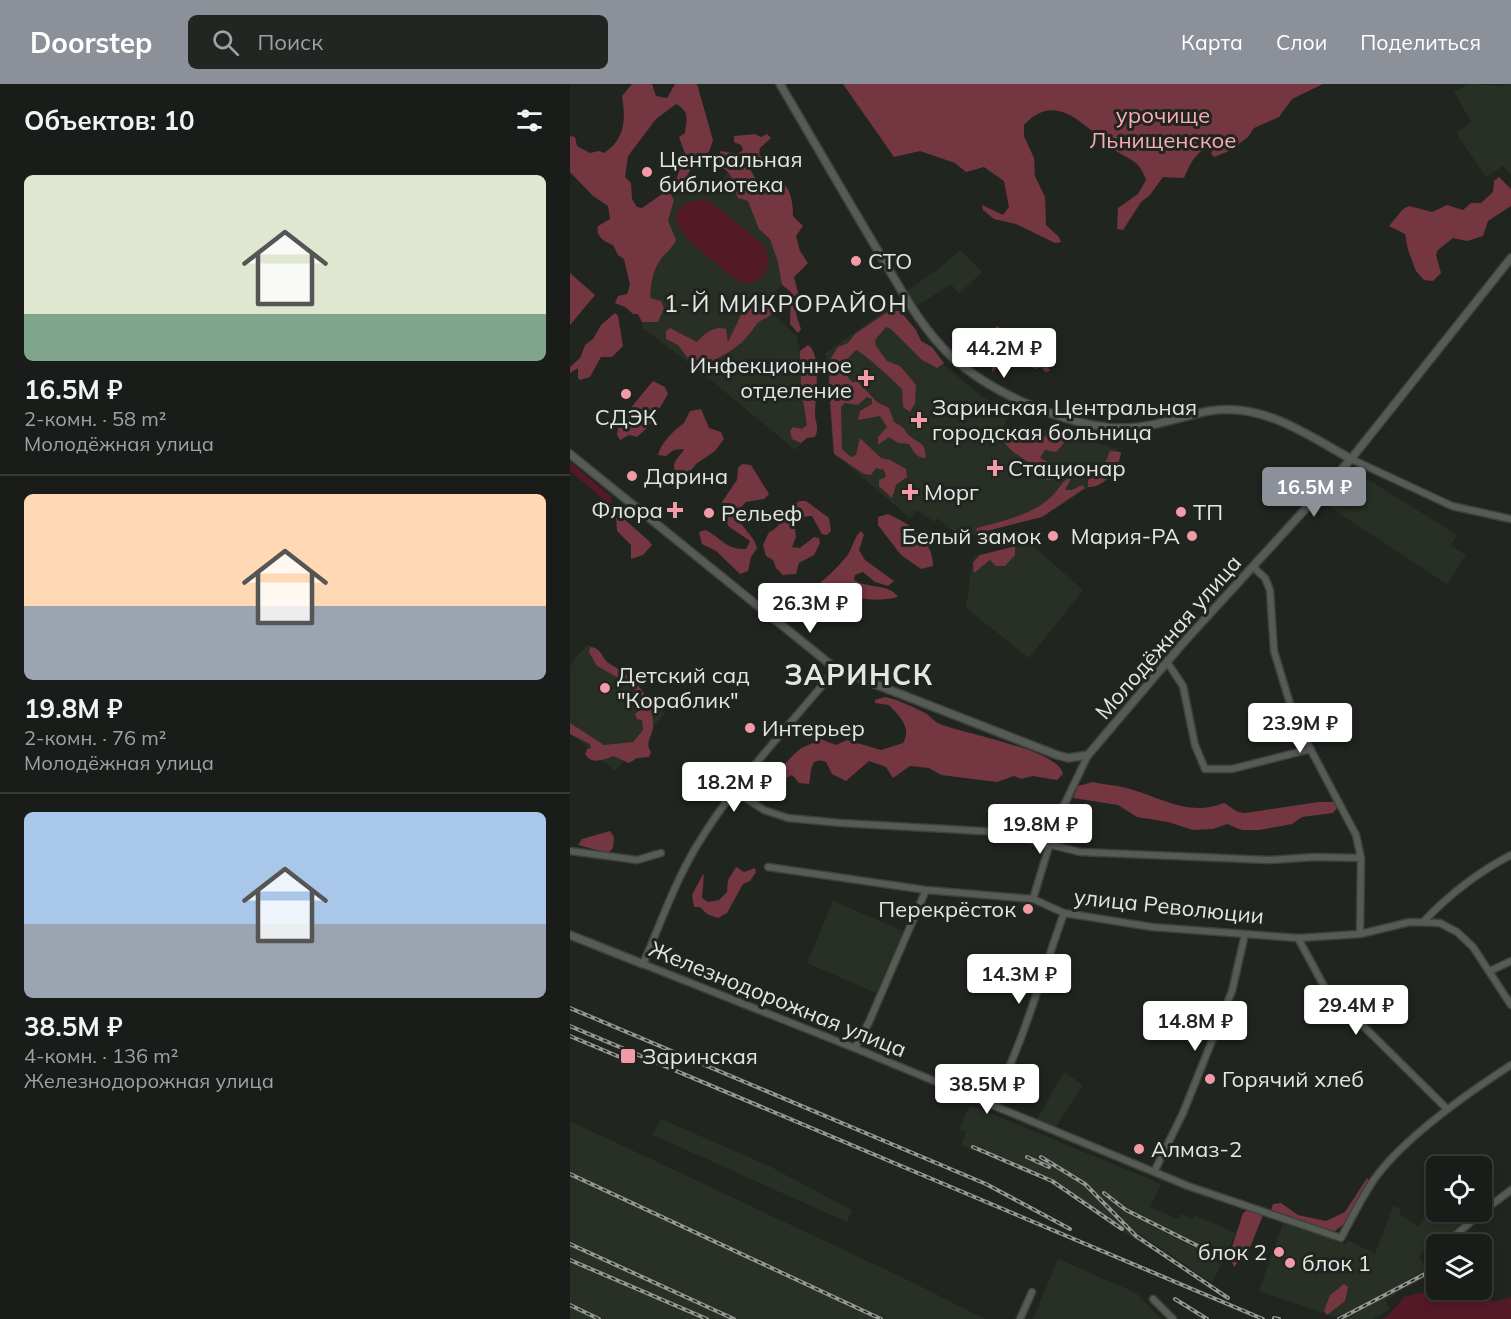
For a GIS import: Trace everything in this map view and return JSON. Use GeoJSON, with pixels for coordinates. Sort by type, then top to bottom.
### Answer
{"type":"FeatureCollection","features":[{"type":"Feature","properties":{"kind":"street"},"geometry":{"type":"LineString","coordinates":[[780,84],[920,320],[952,357],[985,382],[1047,411],[1113,426],[1138,426],[1215,410],[1254,412],[1282,421],[1351,459],[1452,506],[1510,516]]}},
{"type":"Feature","properties":{"kind":"street","name":"Молодёжная улица"},"geometry":{"type":"LineString","coordinates":[[1033,899],[1047,845],[1088,755],[1167,662],[1351,459],[1511,258]]}},
{"type":"Feature","properties":{"kind":"street"},"geometry":{"type":"LineString","coordinates":[[570,454],[836,669],[1057,755],[1068,758],[1088,755]]}},
{"type":"Feature","properties":{"kind":"street"},"geometry":{"type":"LineString","coordinates":[[1253,567],[1265,578],[1270,590],[1277,666],[1295,720],[1356,835],[1361,858],[1360,934]]}},
{"type":"Feature","properties":{"kind":"street"},"geometry":{"type":"LineString","coordinates":[[1167,662],[1183,686],[1194,745],[1205,769],[1232,769],[1311,749]]}},
{"type":"Feature","properties":{"kind":"street"},"geometry":{"type":"LineString","coordinates":[[643,964],[686,866],[735,791],[836,669]]}},
{"type":"Feature","properties":{"kind":"street"},"geometry":{"type":"LineString","coordinates":[[735,791],[764,810],[788,818],[999,832],[1015,834],[1047,845],[1080,852],[1269,860],[1315,857],[1361,858]]}},
{"type":"Feature","properties":{"kind":"street"},"geometry":{"type":"LineString","coordinates":[[570,851],[637,860],[661,853]]}},
{"type":"Feature","properties":{"kind":"street"},"geometry":{"type":"LineString","coordinates":[[1424,921],[1443,901],[1485,868],[1511,855]]}},
{"type":"Feature","properties":{"kind":"street","name":"улица Революции"},"geometry":{"type":"LineString","coordinates":[[768,867],[926,890],[1033,899],[1064,913],[1152,927],[1298,938],[1360,934],[1424,921],[1440,923],[1457,932],[1473,947],[1511,1005]]}},
{"type":"Feature","properties":{"kind":"street"},"geometry":{"type":"LineString","coordinates":[[855,1048],[869,1022],[926,890]]}},
{"type":"Feature","properties":{"kind":"street"},"geometry":{"type":"LineString","coordinates":[[992,1104],[1007,1075],[1024,1030],[1064,913]]}},
{"type":"Feature","properties":{"kind":"street"},"geometry":{"type":"LineString","coordinates":[[1154,1172],[1183,1113],[1232,991],[1245,934]]}},
{"type":"Feature","properties":{"kind":"street","name":"Железнодорожная улица"},"geometry":{"type":"LineString","coordinates":[[570,935],[855,1048],[1207,1193],[1341,1238],[1374,1181],[1386,1166],[1446,1109]]}},
{"type":"Feature","properties":{"kind":"street"},"geometry":{"type":"LineString","coordinates":[[1298,938],[1324,988],[1446,1109],[1511,1065]]}},
{"type":"Feature","properties":{"kind":"street"},"geometry":{"type":"LineString","coordinates":[[1490,971],[1511,961]]}},
{"type":"Feature","properties":{"kind":"street"},"geometry":{"type":"LineString","coordinates":[[1492,1204],[1511,1190]]}},
{"type":"Feature","properties":{"kind":"street"},"geometry":{"type":"LineString","coordinates":[[1457,1234],[1470,1222]]}},
{"type":"Feature","properties":{"kind":"street"},"geometry":{"type":"LineString","coordinates":[[1020,1319],[1032,1292]]}},
{"type":"Feature","properties":{"kind":"street"},"geometry":{"type":"LineString","coordinates":[[1153,1299],[1173,1319]]}},
{"type":"Feature","properties":{"kind":"shaded area"},"geometry":{"type":"Polygon","coordinates":[[[1469,84],[1503,86],[1511,84],[1511,175],[1503,166],[1486,177],[1456,133],[1471,122],[1454,91],[1469,84]]]}},
{"type":"Feature","properties":{"kind":"shaded area"},"geometry":{"type":"Polygon","coordinates":[[[730,169],[798,264],[764,306],[797,336],[815,428],[795,450],[706,376],[643,328],[622,253],[684,180],[700,193],[715,189],[730,169]]]}},
{"type":"Feature","properties":{"kind":"shaded area"},"geometry":{"type":"Polygon","coordinates":[[[695,200],[708,200],[765,246],[769,262],[760,278],[747,283],[738,281],[688,239],[677,222],[677,214],[682,206],[695,200]]]}},
{"type":"Feature","properties":{"kind":"shaded area"},"geometry":{"type":"Polygon","coordinates":[[[960,250],[982,272],[959,294],[951,284],[917,306],[907,291],[941,267],[960,250]]]}},
{"type":"Feature","properties":{"kind":"shaded area","name":"Заринская Центральная городская больница"},"geometry":{"type":"Polygon","coordinates":[[[894,304],[926,348],[943,364],[981,396],[1012,413],[1003,426],[1008,430],[1032,445],[1047,428],[1118,449],[1105,477],[1045,515],[965,537],[960,537],[938,518],[934,522],[917,510],[910,518],[833,452],[826,353],[894,304]]]}},
{"type":"Feature","properties":{"kind":"shaded area"},"geometry":{"type":"Polygon","coordinates":[[[570,462],[612,497],[610,505],[570,471],[570,462]]]}},
{"type":"Feature","properties":{"kind":"shaded area"},"geometry":{"type":"Polygon","coordinates":[[[1351,469],[1457,535],[1450,545],[1466,555],[1447,584],[1323,503],[1341,477],[1345,479],[1351,469]]]}},
{"type":"Feature","properties":{"kind":"shaded area"},"geometry":{"type":"Polygon","coordinates":[[[1030,543],[1083,590],[1029,658],[966,608],[973,557],[1030,543]]]}},
{"type":"Feature","properties":{"kind":"shaded area","name":"Детский сад \"Кораблик\""},"geometry":{"type":"Polygon","coordinates":[[[588,644],[666,712],[615,771],[570,732],[570,665],[588,644]]]}},
{"type":"Feature","properties":{"kind":"shaded area"},"geometry":{"type":"Polygon","coordinates":[[[833,901],[903,931],[876,993],[807,963],[833,901]]]}},
{"type":"Feature","properties":{"kind":"shaded area"},"geometry":{"type":"Polygon","coordinates":[[[1064,1072],[1083,1085],[1055,1128],[1037,1119],[1064,1072]]]}},
{"type":"Feature","properties":{"kind":"shaded area"},"geometry":{"type":"Polygon","coordinates":[[[970,1105],[1161,1184],[1150,1207],[1178,1219],[1181,1214],[1192,1219],[1194,1215],[1236,1233],[1212,1283],[1140,1234],[1136,1240],[1049,1182],[961,1145],[966,1132],[959,1129],[970,1105]]]}},
{"type":"Feature","properties":{"kind":"shaded area"},"geometry":{"type":"Polygon","coordinates":[[[661,1119],[767,1165],[852,1210],[847,1222],[653,1135],[661,1119]]]}},
{"type":"Feature","properties":{"kind":"shaded area"},"geometry":{"type":"Polygon","coordinates":[[[570,1121],[912,1282],[985,1319],[570,1319],[570,1121]]]}},
{"type":"Feature","properties":{"kind":"shaded area"},"geometry":{"type":"Polygon","coordinates":[[[1393,1206],[1401,1209],[1399,1214],[1418,1227],[1426,1215],[1426,1222],[1458,1222],[1459,1224],[1449,1234],[1426,1234],[1426,1247],[1419,1257],[1426,1267],[1426,1277],[1385,1300],[1390,1309],[1373,1319],[1342,1319],[1259,1291],[1283,1223],[1346,1244],[1348,1240],[1375,1254],[1393,1206]]]}},
{"type":"Feature","properties":{"kind":"shaded area"},"geometry":{"type":"Polygon","coordinates":[[[1058,1259],[1136,1293],[1161,1319],[1033,1319],[1058,1259]]]}},
{"type":"Feature","properties":{"kind":"shaded area"},"geometry":{"type":"Polygon","coordinates":[[[1426,1290],[1426,1300],[1491,1300],[1493,1302],[1511,1297],[1511,1319],[1381,1319],[1387,1317],[1404,1297],[1426,1290]]]}},
{"type":"Feature","properties":{"kind":"green space"},"geometry":{"type":"Polygon","coordinates":[[[632,84],[652,84],[656,96],[667,98],[675,84],[697,84],[713,140],[709,152],[696,159],[687,176],[688,188],[679,189],[675,182],[680,169],[688,162],[679,137],[685,133],[686,113],[676,104],[656,119],[628,156],[625,177],[631,183],[632,199],[637,207],[642,208],[665,192],[670,193],[674,200],[668,221],[676,240],[658,264],[651,288],[650,298],[661,301],[664,308],[658,322],[642,322],[638,314],[633,314],[625,307],[615,303],[618,296],[627,294],[630,285],[624,259],[618,255],[613,245],[599,236],[597,230],[598,226],[610,219],[608,206],[593,196],[570,172],[570,136],[575,137],[577,146],[590,153],[599,151],[604,153],[611,148],[620,135],[624,121],[622,96],[632,84]]]}},
{"type":"Feature","properties":{"kind":"green space","name":"урочище Льнищенское"},"geometry":{"type":"Polygon","coordinates":[[[843,84],[1323,84],[1292,99],[1279,117],[1254,128],[1248,137],[1229,151],[1214,157],[1211,153],[1216,143],[1203,150],[1192,161],[1184,178],[1163,177],[1150,195],[1141,202],[1123,230],[1117,229],[1118,208],[1138,194],[1146,180],[1143,172],[1130,159],[1069,115],[1058,111],[1047,111],[1036,115],[1024,125],[1024,136],[1034,158],[1035,176],[1045,197],[1046,225],[1059,237],[1061,242],[1055,243],[1016,224],[994,219],[983,210],[982,205],[1003,215],[1009,207],[1004,181],[984,167],[966,172],[955,163],[920,151],[894,157],[843,84]]]}},
{"type":"Feature","properties":{"kind":"green space"},"geometry":{"type":"Polygon","coordinates":[[[755,134],[761,137],[767,134],[771,138],[760,148],[759,155],[770,162],[778,161],[780,169],[765,169],[755,164],[748,166],[758,183],[771,185],[780,180],[784,183],[791,196],[793,216],[803,226],[796,236],[800,251],[808,263],[794,277],[800,300],[796,314],[801,329],[798,333],[790,324],[791,292],[782,285],[778,262],[770,239],[759,229],[748,201],[738,198],[731,176],[721,167],[717,157],[721,151],[737,154],[743,150],[741,145],[734,142],[734,136],[755,134]]]}},
{"type":"Feature","properties":{"kind":"green space"},"geometry":{"type":"Polygon","coordinates":[[[1499,177],[1511,189],[1511,206],[1488,221],[1483,236],[1467,241],[1453,238],[1438,250],[1436,255],[1441,273],[1433,281],[1424,280],[1416,271],[1405,234],[1389,226],[1403,209],[1409,206],[1432,212],[1447,205],[1463,210],[1471,203],[1481,203],[1493,192],[1494,181],[1499,177]]]}},
{"type":"Feature","properties":{"kind":"green space"},"geometry":{"type":"Polygon","coordinates":[[[570,273],[595,295],[570,325],[570,273]]]}},
{"type":"Feature","properties":{"kind":"green space"},"geometry":{"type":"Polygon","coordinates":[[[771,307],[769,316],[757,323],[735,348],[707,364],[687,357],[678,345],[666,339],[666,331],[670,328],[697,342],[710,331],[722,328],[726,329],[728,342],[743,311],[771,307]]]}},
{"type":"Feature","properties":{"kind":"green space"},"geometry":{"type":"Polygon","coordinates":[[[889,311],[900,311],[916,330],[921,341],[932,347],[944,363],[937,368],[922,360],[891,329],[886,327],[875,340],[876,346],[887,361],[900,366],[916,385],[915,403],[910,412],[903,407],[902,389],[860,352],[856,350],[842,364],[852,382],[858,382],[877,402],[889,408],[894,422],[924,448],[926,458],[918,456],[909,444],[898,443],[889,437],[878,445],[878,437],[887,427],[880,416],[858,420],[860,411],[872,404],[872,399],[867,397],[858,405],[845,403],[841,407],[842,449],[851,457],[856,455],[860,438],[881,458],[906,469],[907,477],[896,485],[892,498],[879,486],[879,480],[886,477],[884,470],[876,468],[871,475],[864,474],[834,454],[829,385],[831,358],[838,347],[848,343],[855,334],[889,311]]]}},
{"type":"Feature","properties":{"kind":"green space"},"geometry":{"type":"Polygon","coordinates":[[[615,313],[618,316],[623,346],[612,357],[601,357],[590,377],[580,380],[578,368],[570,373],[570,367],[580,358],[585,345],[593,339],[601,325],[615,313]]]}},
{"type":"Feature","properties":{"kind":"green space"},"geometry":{"type":"Polygon","coordinates":[[[996,326],[1010,332],[1017,342],[1025,342],[1046,362],[1050,371],[1045,372],[1041,367],[1036,369],[1007,360],[992,372],[990,344],[996,326]]]}},
{"type":"Feature","properties":{"kind":"green space"},"geometry":{"type":"Polygon","coordinates":[[[808,345],[815,357],[816,366],[817,430],[815,437],[807,438],[801,443],[792,439],[790,431],[793,427],[802,429],[807,425],[801,387],[800,351],[808,345]]]}},
{"type":"Feature","properties":{"kind":"green space"},"geometry":{"type":"Polygon","coordinates":[[[653,381],[665,387],[668,394],[649,426],[637,437],[629,435],[620,440],[617,435],[619,422],[653,381]]]}},
{"type":"Feature","properties":{"kind":"green space"},"geometry":{"type":"Polygon","coordinates":[[[701,409],[709,428],[721,432],[724,439],[715,451],[696,464],[685,478],[678,476],[674,464],[684,449],[674,450],[666,456],[658,455],[668,438],[684,423],[690,411],[701,409]]]}},
{"type":"Feature","properties":{"kind":"green space"},"geometry":{"type":"Polygon","coordinates":[[[1008,433],[1015,435],[1020,442],[1057,434],[1064,443],[1056,452],[1045,450],[1040,458],[1052,464],[1063,464],[1066,469],[1060,478],[1047,480],[1036,468],[1011,450],[1002,438],[1008,433]]]}},
{"type":"Feature","properties":{"kind":"green space"},"geometry":{"type":"Polygon","coordinates":[[[1110,451],[1121,452],[1118,464],[1105,481],[1088,487],[1088,480],[1103,468],[1110,451]]]}},
{"type":"Feature","properties":{"kind":"green space"},"geometry":{"type":"Polygon","coordinates":[[[742,464],[751,465],[769,494],[764,499],[746,502],[736,512],[757,548],[751,557],[748,571],[740,574],[716,551],[702,544],[699,532],[706,530],[729,546],[746,549],[750,541],[728,526],[722,502],[737,480],[738,468],[742,464]]]}},
{"type":"Feature","properties":{"kind":"green space"},"geometry":{"type":"Polygon","coordinates":[[[1073,475],[1065,490],[1072,490],[1082,485],[1085,488],[1042,517],[975,534],[977,528],[1016,517],[1034,509],[1053,495],[1066,479],[1073,475]]]}},
{"type":"Feature","properties":{"kind":"green space"},"geometry":{"type":"Polygon","coordinates":[[[800,501],[806,501],[829,518],[831,531],[827,535],[822,534],[812,516],[801,517],[794,522],[796,537],[792,547],[800,548],[814,537],[819,538],[820,543],[814,555],[799,563],[796,574],[783,575],[776,568],[773,560],[766,556],[763,545],[769,532],[778,526],[791,508],[800,501]]]}},
{"type":"Feature","properties":{"kind":"green space"},"geometry":{"type":"Polygon","coordinates":[[[888,514],[912,528],[925,540],[932,556],[933,566],[921,569],[901,555],[878,525],[878,517],[888,514]]]}},
{"type":"Feature","properties":{"kind":"green space"},"geometry":{"type":"Polygon","coordinates":[[[616,516],[624,519],[652,545],[643,555],[631,559],[631,545],[617,531],[616,516]]]}},
{"type":"Feature","properties":{"kind":"green space"},"geometry":{"type":"Polygon","coordinates":[[[861,531],[864,535],[859,550],[865,560],[894,581],[888,586],[875,582],[863,572],[855,575],[854,580],[884,588],[898,597],[882,600],[860,598],[839,588],[824,594],[816,605],[803,609],[789,610],[777,605],[777,600],[805,592],[824,579],[847,556],[861,531]]]}},
{"type":"Feature","properties":{"kind":"green space"},"geometry":{"type":"Polygon","coordinates":[[[1015,547],[1015,555],[1005,566],[996,566],[990,560],[974,573],[973,563],[980,555],[1015,547]]]}},
{"type":"Feature","properties":{"kind":"green space"},"geometry":{"type":"Polygon","coordinates":[[[590,647],[597,649],[607,662],[627,675],[646,697],[653,726],[648,746],[651,752],[649,757],[637,758],[629,763],[613,756],[594,761],[585,754],[587,749],[591,748],[590,744],[570,734],[570,723],[604,745],[633,742],[643,730],[642,720],[637,719],[635,714],[642,708],[642,698],[628,683],[597,666],[589,652],[590,647]]]}},
{"type":"Feature","properties":{"kind":"green space"},"geometry":{"type":"Polygon","coordinates":[[[885,697],[900,701],[925,713],[938,723],[1008,743],[1045,757],[1057,765],[1063,774],[1057,780],[1033,776],[1021,779],[1014,776],[997,782],[941,775],[929,768],[910,766],[893,778],[886,767],[869,761],[846,781],[832,774],[826,762],[816,761],[812,767],[809,784],[799,783],[792,775],[782,780],[771,792],[766,791],[774,777],[795,753],[820,739],[836,745],[847,740],[881,750],[903,743],[906,732],[904,722],[889,705],[875,703],[875,700],[885,697]]]}},
{"type":"Feature","properties":{"kind":"green space"},"geometry":{"type":"Polygon","coordinates":[[[1093,782],[1125,788],[1176,805],[1199,808],[1224,803],[1238,812],[1245,813],[1319,802],[1336,802],[1338,807],[1333,813],[1302,817],[1292,824],[1259,830],[1242,830],[1227,824],[1213,829],[1193,830],[1168,822],[1137,817],[1118,805],[1073,798],[1078,786],[1093,782]]]}},
{"type":"Feature","properties":{"kind":"green space"},"geometry":{"type":"Polygon","coordinates":[[[610,831],[614,837],[613,848],[608,853],[578,845],[582,839],[610,831]]]}},
{"type":"Feature","properties":{"kind":"green space"},"geometry":{"type":"Polygon","coordinates":[[[736,867],[744,872],[755,868],[756,872],[750,881],[743,884],[727,913],[718,918],[707,914],[700,907],[694,907],[692,895],[704,874],[702,898],[708,902],[719,900],[727,892],[728,880],[736,867]]]}},
{"type":"Feature","properties":{"kind":"green space"},"geometry":{"type":"Polygon","coordinates":[[[1367,1178],[1369,1181],[1349,1220],[1335,1231],[1311,1227],[1271,1211],[1273,1204],[1281,1203],[1298,1215],[1326,1221],[1345,1212],[1367,1178]]]}},
{"type":"Feature","properties":{"kind":"green space"},"geometry":{"type":"Polygon","coordinates":[[[1249,1209],[1263,1215],[1249,1250],[1234,1267],[1229,1256],[1243,1213],[1249,1209]]]}},
{"type":"Feature","properties":{"kind":"green space"},"geometry":{"type":"Polygon","coordinates":[[[1344,1284],[1348,1287],[1345,1301],[1327,1315],[1324,1311],[1330,1295],[1344,1284]]]}},
{"type":"Feature","properties":{"kind":"railway"},"geometry":{"type":"LineString","coordinates":[[570,1008],[986,1184],[1070,1229]]}},
{"type":"Feature","properties":{"kind":"railway"},"geometry":{"type":"LineString","coordinates":[[570,1026],[1263,1319]]}},
{"type":"Feature","properties":{"kind":"railway"},"geometry":{"type":"LineString","coordinates":[[570,1036],[622,1058]]}},
{"type":"Feature","properties":{"kind":"railway"},"geometry":{"type":"LineString","coordinates":[[973,1147],[1052,1181],[1122,1229]]}},
{"type":"Feature","properties":{"kind":"railway"},"geometry":{"type":"LineString","coordinates":[[1027,1157],[1049,1167]]}},
{"type":"Feature","properties":{"kind":"railway"},"geometry":{"type":"LineString","coordinates":[[1041,1157],[1085,1184],[1136,1236],[1228,1298]]}},
{"type":"Feature","properties":{"kind":"railway"},"geometry":{"type":"LineString","coordinates":[[570,1174],[881,1319]]}},
{"type":"Feature","properties":{"kind":"railway"},"geometry":{"type":"LineString","coordinates":[[1104,1193],[1126,1210],[1208,1251]]}},
{"type":"Feature","properties":{"kind":"railway"},"geometry":{"type":"LineString","coordinates":[[570,1244],[734,1319]]}},
{"type":"Feature","properties":{"kind":"railway"},"geometry":{"type":"LineString","coordinates":[[570,1260],[707,1319]]}},
{"type":"Feature","properties":{"kind":"railway"},"geometry":{"type":"LineString","coordinates":[[1339,1319],[1426,1274]]}},
{"type":"Feature","properties":{"kind":"railway"},"geometry":{"type":"LineString","coordinates":[[1175,1299],[1207,1319]]}},
{"type":"Feature","properties":{"kind":"railway"},"geometry":{"type":"LineString","coordinates":[[570,1305],[599,1319]]}},
{"type":"Feature","properties":{"kind":"railway"},"geometry":{"type":"LineString","coordinates":[[1274,1318],[1279,1319]]}},
{"type":"Feature","properties":{"kind":"place","name":"Центральная библиотека"},"geometry":{"type":"Point","coordinates":[647,172]}},
{"type":"Feature","properties":{"kind":"place","name":"СТО"},"geometry":{"type":"Point","coordinates":[856,261]}},
{"type":"Feature","properties":{"kind":"place","name":"Инфекционное отделение"},"geometry":{"type":"Point","coordinates":[866,378]}},
{"type":"Feature","properties":{"kind":"place","name":"СДЭК"},"geometry":{"type":"Point","coordinates":[626,394]}},
{"type":"Feature","properties":{"kind":"place","name":"Заринская Центральная городская больница"},"geometry":{"type":"Point","coordinates":[919,420]}},
{"type":"Feature","properties":{"kind":"place","name":"Стационар"},"geometry":{"type":"Point","coordinates":[995,468]}},
{"type":"Feature","properties":{"kind":"place","name":"Дарина"},"geometry":{"type":"Point","coordinates":[632,476]}},
{"type":"Feature","properties":{"kind":"place","name":"Морг"},"geometry":{"type":"Point","coordinates":[910,492]}},
{"type":"Feature","properties":{"kind":"place","name":"Флора"},"geometry":{"type":"Point","coordinates":[675,510]}},
{"type":"Feature","properties":{"kind":"place","name":"ТП"},"geometry":{"type":"Point","coordinates":[1181,512]}},
{"type":"Feature","properties":{"kind":"place","name":"Рельеф"},"geometry":{"type":"Point","coordinates":[709,513]}},
{"type":"Feature","properties":{"kind":"place","name":"Белый замок"},"geometry":{"type":"Point","coordinates":[1053,536]}},
{"type":"Feature","properties":{"kind":"place","name":"Мария-РА"},"geometry":{"type":"Point","coordinates":[1192,536]}},
{"type":"Feature","properties":{"kind":"place","name":"Детский сад \"Кораблик\""},"geometry":{"type":"Point","coordinates":[605,688]}},
{"type":"Feature","properties":{"kind":"place","name":"Интерьер"},"geometry":{"type":"Point","coordinates":[750,728]}},
{"type":"Feature","properties":{"kind":"place","name":"Перекрёсток"},"geometry":{"type":"Point","coordinates":[1028,909]}},
{"type":"Feature","properties":{"kind":"place","name":"Заринская"},"geometry":{"type":"Point","coordinates":[628,1056]}},
{"type":"Feature","properties":{"kind":"place","name":"Горячий хлеб"},"geometry":{"type":"Point","coordinates":[1210,1079]}},
{"type":"Feature","properties":{"kind":"place","name":"Алмаз-2"},"geometry":{"type":"Point","coordinates":[1139,1149]}},
{"type":"Feature","properties":{"kind":"place","name":"блок 2"},"geometry":{"type":"Point","coordinates":[1279,1252]}},
{"type":"Feature","properties":{"kind":"place","name":"блок 1"},"geometry":{"type":"Point","coordinates":[1290,1263]}},
{"type":"Feature","properties":{"kind":"district","name":"1-Й МИКРОРАЙОН"},"geometry":{"type":"Point","coordinates":[786,303]}},
{"type":"Feature","properties":{"kind":"district","name":"ЗАРИНСК"},"geometry":{"type":"Point","coordinates":[859,674]}}]}
